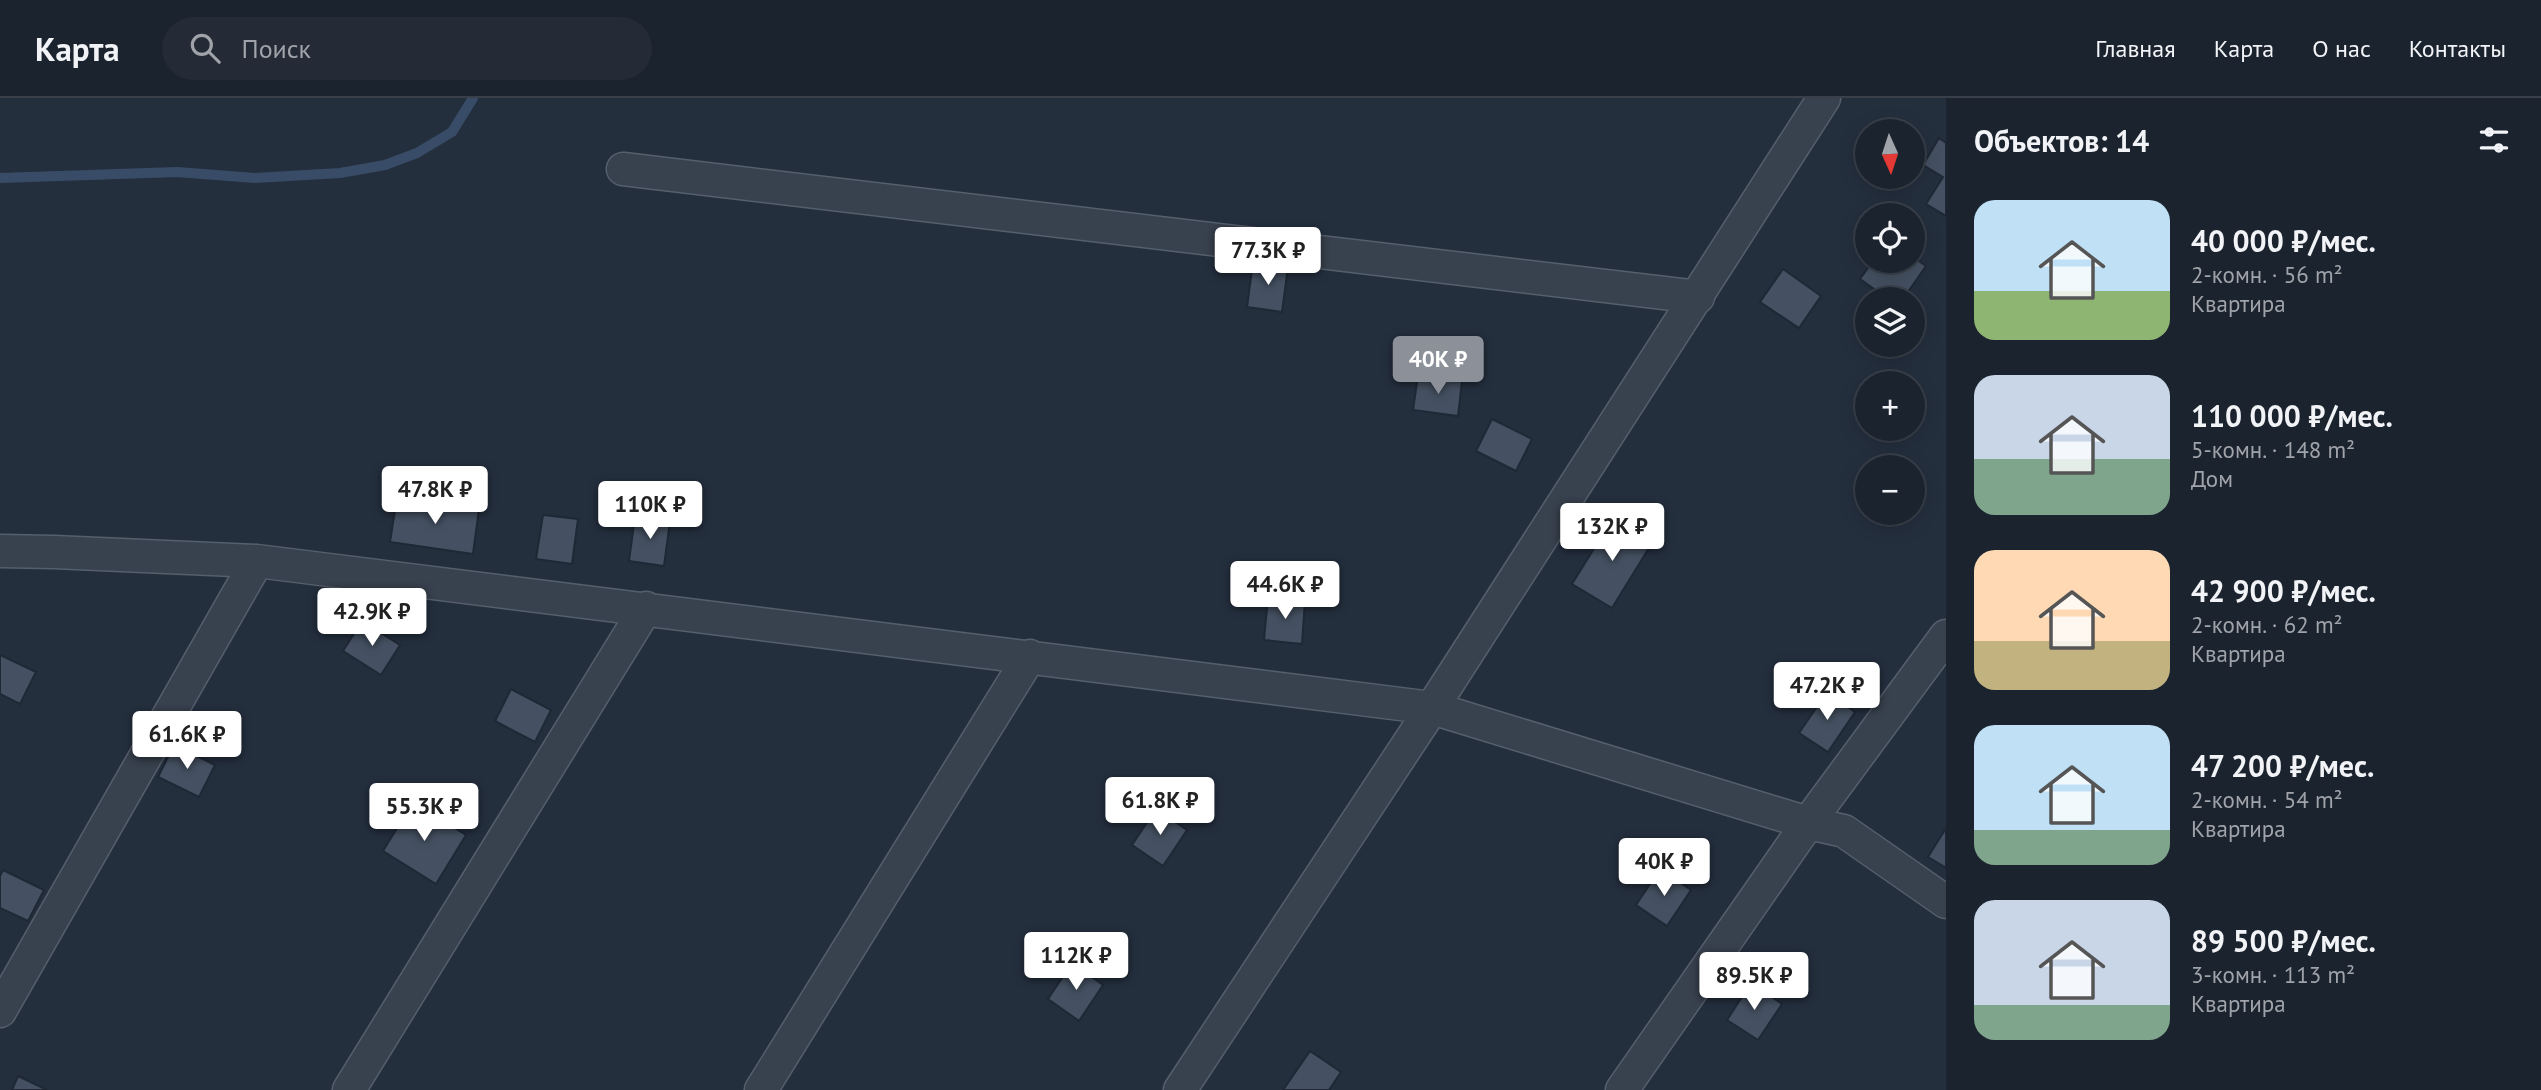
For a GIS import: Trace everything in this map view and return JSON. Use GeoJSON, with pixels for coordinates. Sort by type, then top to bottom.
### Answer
{"type":"FeatureCollection","features":[{"type":"Feature","properties":{"kind":"street"},"geometry":{"type":"LineString","coordinates":[[1180,1090],[1432,708],[1824,98]]}},
{"type":"Feature","properties":{"kind":"street"},"geometry":{"type":"LineString","coordinates":[[623,169],[1698,297]]}},
{"type":"Feature","properties":{"kind":"street"},"geometry":{"type":"LineString","coordinates":[[0,551],[257,561],[1432,708],[1808,823],[1844,831],[1946,902]]}},
{"type":"Feature","properties":{"kind":"street"},"geometry":{"type":"LineString","coordinates":[[0,1011],[257,561]]}},
{"type":"Feature","properties":{"kind":"street"},"geometry":{"type":"LineString","coordinates":[[349,1090],[646,608]]}},
{"type":"Feature","properties":{"kind":"street"},"geometry":{"type":"LineString","coordinates":[[1622,1090],[1808,823],[1946,636]]}},
{"type":"Feature","properties":{"kind":"street"},"geometry":{"type":"LineString","coordinates":[[761,1090],[1030,656]]}},
{"type":"Feature","properties":{"kind":"building"},"geometry":{"type":"Polygon","coordinates":[[[1939,138],[1946,143],[1946,216],[1926,204],[1943,177],[1925,166],[1939,138]]]}},
{"type":"Feature","properties":{"kind":"building"},"geometry":{"type":"Polygon","coordinates":[[[1253,262],[1288,267],[1282,312],[1247,307],[1253,262]]]}},
{"type":"Feature","properties":{"kind":"building"},"geometry":{"type":"Polygon","coordinates":[[[1783,269],[1821,296],[1799,328],[1760,302],[1783,269]]]}},
{"type":"Feature","properties":{"kind":"building"},"geometry":{"type":"Polygon","coordinates":[[[1864,273],[1921,273],[1911,287],[1871,287],[1860,279],[1864,273]]]}},
{"type":"Feature","properties":{"kind":"building"},"geometry":{"type":"Polygon","coordinates":[[[1418,375],[1462,381],[1458,416],[1413,410],[1418,375]]]}},
{"type":"Feature","properties":{"kind":"building"},"geometry":{"type":"Polygon","coordinates":[[[1492,419],[1532,439],[1516,471],[1476,451],[1492,419]]]}},
{"type":"Feature","properties":{"kind":"building"},"geometry":{"type":"Polygon","coordinates":[[[397,497],[479,509],[473,554],[390,542],[397,497]]]}},
{"type":"Feature","properties":{"kind":"building"},"geometry":{"type":"Polygon","coordinates":[[[543,515],[578,519],[572,564],[536,559],[543,515]]]}},
{"type":"Feature","properties":{"kind":"building"},"geometry":{"type":"Polygon","coordinates":[[[635,516],[670,521],[664,566],[629,561],[635,516]]]}},
{"type":"Feature","properties":{"kind":"building"},"geometry":{"type":"Polygon","coordinates":[[[1613,518],[1652,543],[1612,608],[1572,584],[1613,518]]]}},
{"type":"Feature","properties":{"kind":"building"},"geometry":{"type":"Polygon","coordinates":[[[1268,597],[1305,601],[1302,644],[1264,640],[1268,597]]]}},
{"type":"Feature","properties":{"kind":"building"},"geometry":{"type":"Polygon","coordinates":[[[362,621],[400,645],[381,675],[343,651],[362,621]]]}},
{"type":"Feature","properties":{"kind":"building"},"geometry":{"type":"Polygon","coordinates":[[[0,655],[36,672],[20,704],[0,694],[0,655]]]}},
{"type":"Feature","properties":{"kind":"building"},"geometry":{"type":"Polygon","coordinates":[[[511,689],[551,710],[535,742],[495,721],[511,689]]]}},
{"type":"Feature","properties":{"kind":"building"},"geometry":{"type":"Polygon","coordinates":[[[1827,692],[1855,712],[1828,752],[1799,733],[1827,692]]]}},
{"type":"Feature","properties":{"kind":"building"},"geometry":{"type":"Polygon","coordinates":[[[174,745],[215,765],[199,797],[158,777],[174,745]]]}},
{"type":"Feature","properties":{"kind":"building"},"geometry":{"type":"Polygon","coordinates":[[[413,802],[466,835],[436,884],[383,851],[413,802]]]}},
{"type":"Feature","properties":{"kind":"building"},"geometry":{"type":"Polygon","coordinates":[[[1156,809],[1187,830],[1163,866],[1132,845],[1156,809]]]}},
{"type":"Feature","properties":{"kind":"building"},"geometry":{"type":"Polygon","coordinates":[[[1946,828],[1946,868],[1928,857],[1946,828]]]}},
{"type":"Feature","properties":{"kind":"building"},"geometry":{"type":"Polygon","coordinates":[[[1660,869],[1691,890],[1667,926],[1636,905],[1660,869]]]}},
{"type":"Feature","properties":{"kind":"building"},"geometry":{"type":"Polygon","coordinates":[[[3,870],[44,890],[28,921],[0,908],[0,876],[3,870]]]}},
{"type":"Feature","properties":{"kind":"building"},"geometry":{"type":"Polygon","coordinates":[[[1072,963],[1103,985],[1079,1021],[1048,999],[1072,963]]]}},
{"type":"Feature","properties":{"kind":"building"},"geometry":{"type":"Polygon","coordinates":[[[1751,983],[1782,1004],[1758,1040],[1727,1020],[1751,983]]]}},
{"type":"Feature","properties":{"kind":"building"},"geometry":{"type":"Polygon","coordinates":[[[1310,1051],[1341,1072],[1329,1090],[1283,1090],[1310,1051]]]}},
{"type":"Feature","properties":{"kind":"building"},"geometry":{"type":"Polygon","coordinates":[[[18,1076],[47,1090],[12,1090],[18,1076]]]}},
{"type":"Feature","properties":{"kind":"waterway"},"geometry":{"type":"LineString","coordinates":[[0,178],[177,172],[255,178],[340,173],[385,165],[417,153],[452,132],[473,98]]}}]}
